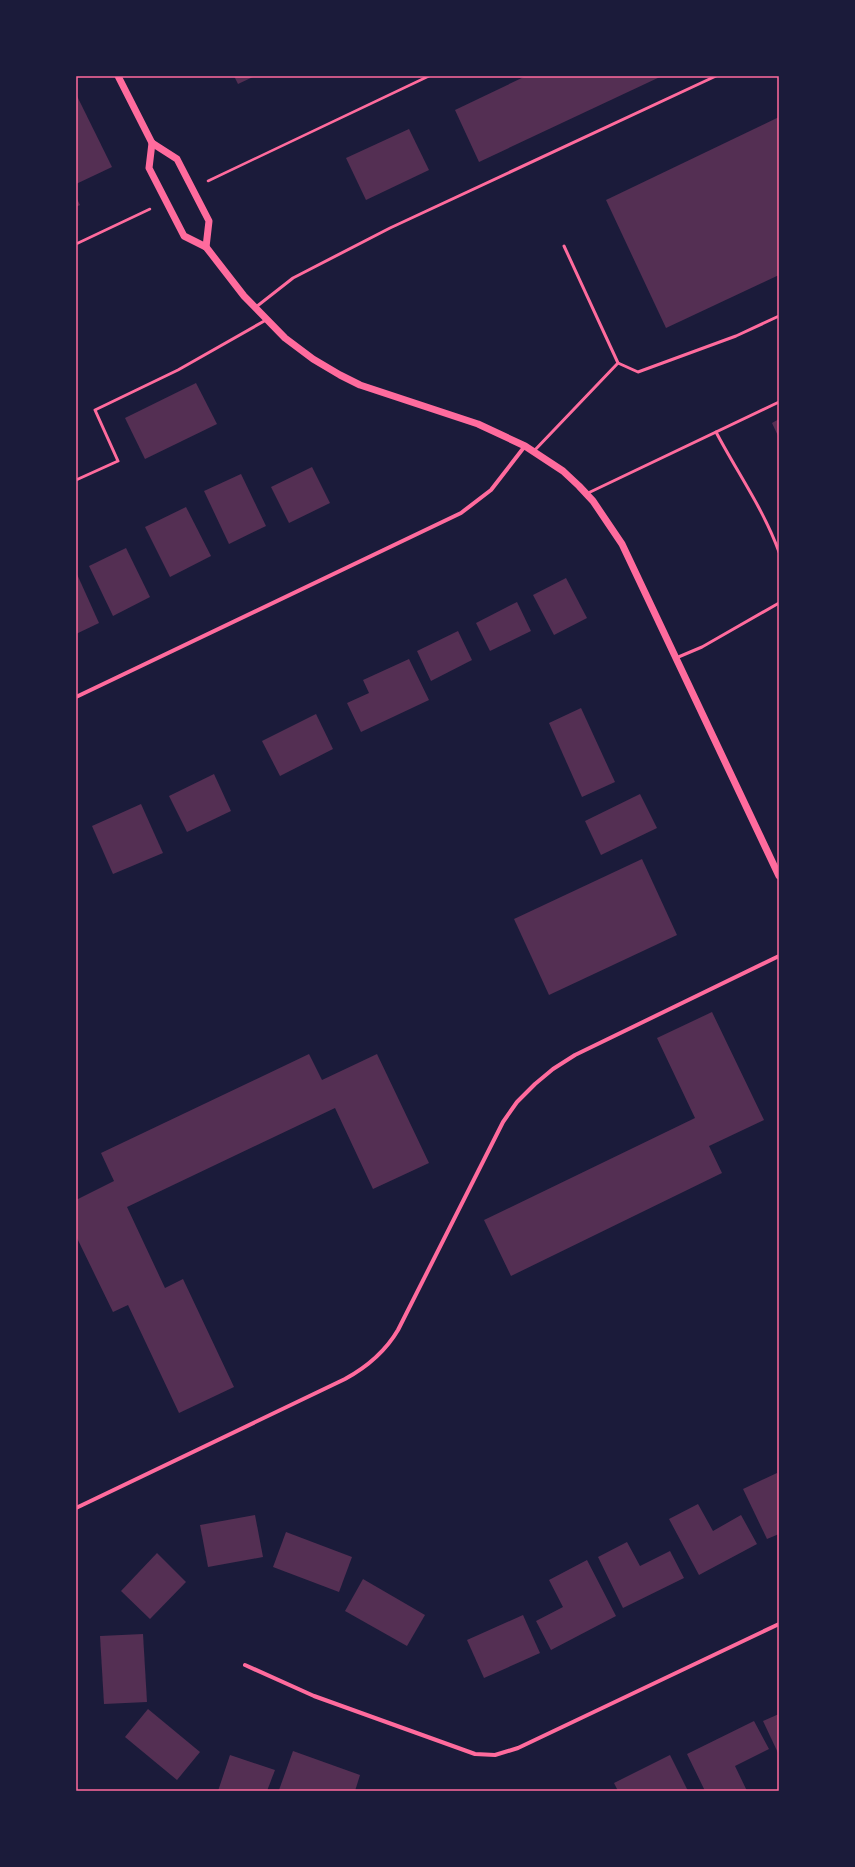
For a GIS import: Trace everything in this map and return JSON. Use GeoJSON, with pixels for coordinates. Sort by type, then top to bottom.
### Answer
{"type":"FeatureCollection","features":[{"type":"Feature","properties":{"kind":"street"},"geometry":{"type":"LineString","coordinates":[[118,76],[152,143],[177,159],[209,221],[206,246]]}},
{"type":"Feature","properties":{"kind":"street"},"geometry":{"type":"LineString","coordinates":[[152,143],[149,168],[165,202],[184,236],[206,246],[227,276],[266,320],[285,338],[313,359],[360,385],[478,424],[525,446],[563,471],[586,494],[622,544],[779,876]]}},
{"type":"Feature","properties":{"kind":"street"},"geometry":{"type":"LineString","coordinates":[[76,697],[461,513],[491,490],[525,446]]}},
{"type":"Feature","properties":{"kind":"street"},"geometry":{"type":"LineString","coordinates":[[76,1508],[345,1379],[379,1356],[398,1330],[496,1133],[525,1094],[553,1069],[575,1054],[779,956]]}},
{"type":"Feature","properties":{"kind":"street"},"geometry":{"type":"LineString","coordinates":[[245,1665],[314,1696],[475,1754],[495,1755],[518,1748],[779,1624]]}},
{"type":"Feature","properties":{"kind":"lane"},"geometry":{"type":"LineString","coordinates":[[255,308],[293,278],[390,228],[716,76]]}},
{"type":"Feature","properties":{"kind":"lane"},"geometry":{"type":"LineString","coordinates":[[564,246],[618,363],[638,372],[736,336],[779,316]]}},
{"type":"Feature","properties":{"kind":"lane"},"geometry":{"type":"LineString","coordinates":[[76,480],[118,461],[95,410],[178,370],[266,320]]}},
{"type":"Feature","properties":{"kind":"lane"},"geometry":{"type":"LineString","coordinates":[[533,452],[618,363]]}},
{"type":"Feature","properties":{"kind":"lane"},"geometry":{"type":"LineString","coordinates":[[586,494],[779,402]]}},
{"type":"Feature","properties":{"kind":"lane"},"geometry":{"type":"LineString","coordinates":[[716,432],[742,480],[759,506],[779,552]]}},
{"type":"Feature","properties":{"kind":"lane"},"geometry":{"type":"LineString","coordinates":[[676,658],[702,647],[779,603]]}},
{"type":"Feature","properties":{"kind":"path"},"geometry":{"type":"LineString","coordinates":[[202,183],[429,76]]}},
{"type":"Feature","properties":{"kind":"path"},"geometry":{"type":"LineString","coordinates":[[76,244],[148,210]]}},
{"type":"Feature","properties":{"kind":"building"},"geometry":{"type":"Polygon","coordinates":[[[234,76],[255,76],[238,84],[234,76]]]}},
{"type":"Feature","properties":{"kind":"building"},"geometry":{"type":"Polygon","coordinates":[[[526,76],[662,76],[479,162],[455,110],[526,76]]]}},
{"type":"Feature","properties":{"kind":"building"},"geometry":{"type":"Polygon","coordinates":[[[76,94],[112,167],[76,184],[76,94]]]}},
{"type":"Feature","properties":{"kind":"building"},"geometry":{"type":"Polygon","coordinates":[[[779,117],[779,275],[666,328],[606,200],[779,117]]]}},
{"type":"Feature","properties":{"kind":"building"},"geometry":{"type":"Polygon","coordinates":[[[409,129],[429,170],[366,200],[346,158],[409,129]]]}},
{"type":"Feature","properties":{"kind":"building"},"geometry":{"type":"Polygon","coordinates":[[[76,197],[80,205],[76,207],[76,197]]]}},
{"type":"Feature","properties":{"kind":"building"},"geometry":{"type":"Polygon","coordinates":[[[196,383],[217,424],[145,459],[125,418],[196,383]]]}},
{"type":"Feature","properties":{"kind":"building"},"geometry":{"type":"Polygon","coordinates":[[[779,419],[779,438],[772,423],[779,419]]]}},
{"type":"Feature","properties":{"kind":"building"},"geometry":{"type":"Polygon","coordinates":[[[312,467],[330,503],[289,523],[271,487],[312,467]]]}},
{"type":"Feature","properties":{"kind":"building"},"geometry":{"type":"Polygon","coordinates":[[[241,474],[266,526],[229,544],[204,491],[241,474]]]}},
{"type":"Feature","properties":{"kind":"building"},"geometry":{"type":"Polygon","coordinates":[[[186,507],[211,556],[170,577],[145,527],[186,507]]]}},
{"type":"Feature","properties":{"kind":"building"},"geometry":{"type":"Polygon","coordinates":[[[126,548],[150,597],[113,616],[89,566],[126,548]]]}},
{"type":"Feature","properties":{"kind":"building"},"geometry":{"type":"Polygon","coordinates":[[[76,572],[99,623],[76,634],[76,572]]]}},
{"type":"Feature","properties":{"kind":"building"},"geometry":{"type":"Polygon","coordinates":[[[566,578],[587,618],[554,635],[533,595],[566,578]]]}},
{"type":"Feature","properties":{"kind":"building"},"geometry":{"type":"Polygon","coordinates":[[[517,602],[531,631],[490,651],[476,623],[517,602]]]}},
{"type":"Feature","properties":{"kind":"building"},"geometry":{"type":"Polygon","coordinates":[[[458,631],[472,660],[431,681],[417,651],[458,631]]]}},
{"type":"Feature","properties":{"kind":"building"},"geometry":{"type":"Polygon","coordinates":[[[409,659],[429,700],[361,732],[347,703],[369,693],[363,680],[409,659]]]}},
{"type":"Feature","properties":{"kind":"building"},"geometry":{"type":"Polygon","coordinates":[[[581,708],[615,782],[582,797],[549,723],[581,708]]]}},
{"type":"Feature","properties":{"kind":"building"},"geometry":{"type":"Polygon","coordinates":[[[316,714],[333,749],[280,776],[262,741],[316,714]]]}},
{"type":"Feature","properties":{"kind":"building"},"geometry":{"type":"Polygon","coordinates":[[[214,774],[231,811],[187,832],[169,796],[214,774]]]}},
{"type":"Feature","properties":{"kind":"building"},"geometry":{"type":"Polygon","coordinates":[[[640,794],[657,828],[601,855],[585,821],[640,794]]]}},
{"type":"Feature","properties":{"kind":"building"},"geometry":{"type":"Polygon","coordinates":[[[141,804],[163,853],[113,874],[92,826],[141,804]]]}},
{"type":"Feature","properties":{"kind":"building"},"geometry":{"type":"Polygon","coordinates":[[[642,859],[677,935],[549,995],[514,919],[642,859]]]}},
{"type":"Feature","properties":{"kind":"building"},"geometry":{"type":"Polygon","coordinates":[[[712,1012],[764,1120],[709,1146],[722,1173],[511,1276],[484,1220],[695,1118],[657,1038],[712,1012]]]}},
{"type":"Feature","properties":{"kind":"building"},"geometry":{"type":"Polygon","coordinates":[[[309,1054],[322,1080],[377,1054],[429,1163],[373,1189],[335,1108],[127,1207],[165,1288],[183,1279],[234,1387],[179,1413],[128,1305],[113,1312],[76,1236],[76,1200],[114,1181],[101,1153],[309,1054]]]}},
{"type":"Feature","properties":{"kind":"building"},"geometry":{"type":"Polygon","coordinates":[[[777,1473],[779,1478],[779,1534],[767,1539],[743,1489],[777,1473]]]}},
{"type":"Feature","properties":{"kind":"building"},"geometry":{"type":"Polygon","coordinates":[[[698,1504],[713,1531],[741,1515],[757,1544],[699,1575],[669,1519],[698,1504]]]}},
{"type":"Feature","properties":{"kind":"building"},"geometry":{"type":"Polygon","coordinates":[[[255,1515],[263,1557],[208,1567],[200,1525],[255,1515]]]}},
{"type":"Feature","properties":{"kind":"building"},"geometry":{"type":"Polygon","coordinates":[[[286,1532],[352,1557],[339,1592],[273,1567],[286,1532]]]}},
{"type":"Feature","properties":{"kind":"building"},"geometry":{"type":"Polygon","coordinates":[[[627,1542],[640,1566],[670,1551],[684,1578],[623,1608],[598,1557],[627,1542]]]}},
{"type":"Feature","properties":{"kind":"building"},"geometry":{"type":"Polygon","coordinates":[[[157,1553],[186,1582],[150,1619],[121,1591],[157,1553]]]}},
{"type":"Feature","properties":{"kind":"building"},"geometry":{"type":"Polygon","coordinates":[[[587,1560],[616,1616],[551,1650],[536,1621],[563,1607],[549,1580],[587,1560]]]}},
{"type":"Feature","properties":{"kind":"building"},"geometry":{"type":"Polygon","coordinates":[[[363,1579],[425,1615],[407,1646],[345,1611],[363,1579]]]}},
{"type":"Feature","properties":{"kind":"building"},"geometry":{"type":"Polygon","coordinates":[[[523,1615],[540,1653],[484,1678],[467,1640],[523,1615]]]}},
{"type":"Feature","properties":{"kind":"building"},"geometry":{"type":"Polygon","coordinates":[[[143,1634],[147,1702],[104,1704],[100,1636],[143,1634]]]}},
{"type":"Feature","properties":{"kind":"building"},"geometry":{"type":"Polygon","coordinates":[[[148,1709],[200,1752],[177,1780],[125,1737],[148,1709]]]}},
{"type":"Feature","properties":{"kind":"building"},"geometry":{"type":"Polygon","coordinates":[[[779,1714],[779,1755],[763,1721],[779,1714]]]}},
{"type":"Feature","properties":{"kind":"building"},"geometry":{"type":"Polygon","coordinates":[[[754,1721],[769,1749],[735,1766],[747,1791],[705,1791],[687,1754],[754,1721]]]}},
{"type":"Feature","properties":{"kind":"building"},"geometry":{"type":"Polygon","coordinates":[[[293,1751],[360,1775],[355,1791],[279,1790],[293,1751]]]}},
{"type":"Feature","properties":{"kind":"building"},"geometry":{"type":"Polygon","coordinates":[[[230,1755],[275,1770],[267,1791],[218,1791],[230,1755]]]}},
{"type":"Feature","properties":{"kind":"building"},"geometry":{"type":"Polygon","coordinates":[[[670,1755],[688,1791],[618,1791],[614,1783],[670,1755]]]}}]}
